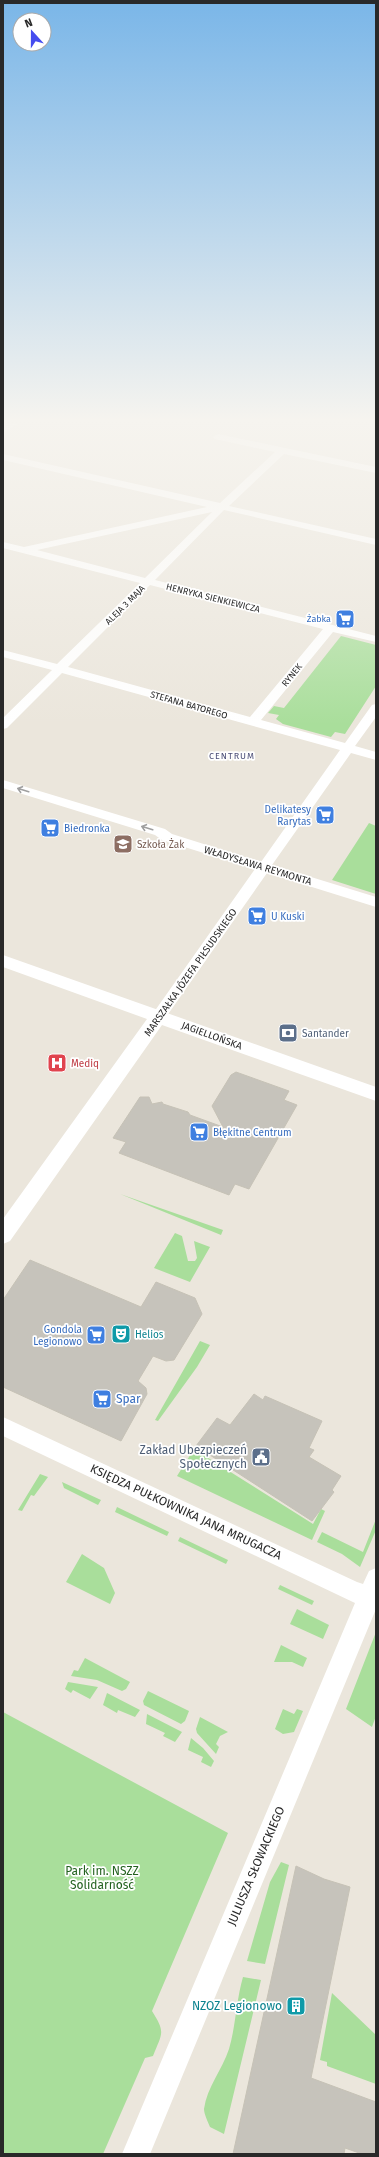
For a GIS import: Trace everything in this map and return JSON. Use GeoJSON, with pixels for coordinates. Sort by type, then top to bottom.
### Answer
{"type":"FeatureCollection","features":[{"type":"Feature","properties":{"kind":"street"},"geometry":{"type":"LineString","coordinates":[[3,555],[147,524]]}},
{"type":"Feature","properties":{"kind":"street","name":"ALEJA 3 MAJA"},"geometry":{"type":"LineString","coordinates":[[3,725],[205,524]]}},
{"type":"Feature","properties":{"kind":"street"},"geometry":{"type":"LineString","coordinates":[[292,524],[376,542]]}},
{"type":"Feature","properties":{"kind":"street","name":"HENRYKA SIENKIEWICZA"},"geometry":{"type":"LineString","coordinates":[[3,546],[376,639]]}},
{"type":"Feature","properties":{"kind":"street","name":"RYNEK"},"geometry":{"type":"LineString","coordinates":[[253,722],[330,628]]}},
{"type":"Feature","properties":{"kind":"street","name":"STEFANA BATOREGO"},"geometry":{"type":"LineString","coordinates":[[3,653],[376,756]]}},
{"type":"Feature","properties":{"kind":"street","name":"MARSZAŁKA JÓZEFA PIŁSUDSKIEGO"},"geometry":{"type":"LineString","coordinates":[[3,1235],[160,1016],[263,867],[376,708]]}},
{"type":"Feature","properties":{"kind":"street","name":"WŁADYSŁAWA REYMONTA"},"geometry":{"type":"LineString","coordinates":[[3,784],[160,832],[167,838],[376,902]]}},
{"type":"Feature","properties":{"kind":"street","name":"JAGIELLOŃSKA"},"geometry":{"type":"LineString","coordinates":[[3,961],[376,1094]]}},
{"type":"Feature","properties":{"kind":"street","name":"KSIĘDZA PUŁKOWNIKA JANA MRUGACZA"},"geometry":{"type":"LineString","coordinates":[[3,1426],[355,1592],[374,1591]]}},
{"type":"Feature","properties":{"kind":"street","name":"JULIUSZA SŁOWACKIEGO"},"geometry":{"type":"LineString","coordinates":[[136,2154],[194,2008],[374,1591]]}},
{"type":"Feature","properties":{"kind":"green space"},"geometry":{"type":"Polygon","coordinates":[[[341,636],[376,645],[376,686],[345,734],[335,732],[331,737],[283,724],[276,719],[279,715],[268,713],[274,706],[284,708],[341,636]]]}},
{"type":"Feature","properties":{"kind":"green space"},"geometry":{"type":"Polygon","coordinates":[[[369,823],[376,826],[376,894],[332,880],[369,823]]]}},
{"type":"Feature","properties":{"kind":"green space"},"geometry":{"type":"Polygon","coordinates":[[[120,1194],[223,1230],[221,1235],[120,1194]]]}},
{"type":"Feature","properties":{"kind":"green space"},"geometry":{"type":"Polygon","coordinates":[[[175,1233],[182,1236],[188,1261],[195,1261],[197,1258],[194,1241],[210,1247],[190,1282],[154,1268],[175,1233]]]}},
{"type":"Feature","properties":{"kind":"green space"},"geometry":{"type":"Polygon","coordinates":[[[200,1341],[210,1345],[197,1367],[158,1421],[155,1420],[200,1341]]]}},
{"type":"Feature","properties":{"kind":"green space"},"geometry":{"type":"Polygon","coordinates":[[[194,1449],[313,1524],[321,1509],[325,1511],[312,1540],[177,1476],[194,1449]]]}},
{"type":"Feature","properties":{"kind":"green space"},"geometry":{"type":"Polygon","coordinates":[[[40,1474],[48,1477],[34,1496],[31,1495],[22,1511],[18,1510],[40,1474]]]}},
{"type":"Feature","properties":{"kind":"green space"},"geometry":{"type":"Polygon","coordinates":[[[62,1482],[101,1500],[98,1505],[64,1488],[62,1482]]]}},
{"type":"Feature","properties":{"kind":"green space"},"geometry":{"type":"Polygon","coordinates":[[[117,1507],[169,1532],[167,1536],[115,1512],[117,1507]]]}},
{"type":"Feature","properties":{"kind":"green space"},"geometry":{"type":"Polygon","coordinates":[[[376,1519],[376,1530],[360,1567],[342,1554],[317,1542],[322,1532],[363,1552],[376,1519]]]}},
{"type":"Feature","properties":{"kind":"green space"},"geometry":{"type":"Polygon","coordinates":[[[180,1537],[228,1560],[226,1564],[178,1541],[180,1537]]]}},
{"type":"Feature","properties":{"kind":"green space"},"geometry":{"type":"Polygon","coordinates":[[[82,1554],[104,1568],[115,1593],[110,1604],[66,1582],[82,1554]]]}},
{"type":"Feature","properties":{"kind":"green space"},"geometry":{"type":"Polygon","coordinates":[[[280,1585],[314,1601],[312,1605],[278,1589],[280,1585]]]}},
{"type":"Feature","properties":{"kind":"green space"},"geometry":{"type":"Polygon","coordinates":[[[297,1609],[329,1625],[323,1639],[290,1624],[297,1609]]]}},
{"type":"Feature","properties":{"kind":"green space"},"geometry":{"type":"Polygon","coordinates":[[[376,1632],[376,1716],[372,1727],[346,1709],[376,1632]]]}},
{"type":"Feature","properties":{"kind":"green space"},"geometry":{"type":"Polygon","coordinates":[[[281,1645],[307,1658],[303,1667],[292,1662],[274,1662],[281,1645]]]}},
{"type":"Feature","properties":{"kind":"green space"},"geometry":{"type":"Polygon","coordinates":[[[85,1658],[130,1682],[126,1689],[122,1691],[97,1680],[71,1676],[74,1670],[78,1671],[85,1658]]]}},
{"type":"Feature","properties":{"kind":"green space"},"geometry":{"type":"Polygon","coordinates":[[[68,1682],[98,1687],[90,1699],[73,1690],[71,1693],[65,1689],[68,1682]]]}},
{"type":"Feature","properties":{"kind":"green space"},"geometry":{"type":"Polygon","coordinates":[[[148,1691],[189,1711],[185,1721],[181,1724],[144,1705],[143,1701],[148,1691]]]}},
{"type":"Feature","properties":{"kind":"green space"},"geometry":{"type":"Polygon","coordinates":[[[107,1693],[140,1710],[135,1717],[118,1710],[117,1713],[103,1705],[107,1693]]]}},
{"type":"Feature","properties":{"kind":"green space"},"geometry":{"type":"Polygon","coordinates":[[[283,1709],[294,1714],[297,1709],[303,1711],[294,1732],[283,1734],[275,1729],[283,1709]]]}},
{"type":"Feature","properties":{"kind":"green space","name":"Park im. NSZZ Solidarność"},"geometry":{"type":"Polygon","coordinates":[[[3,1712],[228,1833],[152,2011],[161,2029],[159,2042],[153,2056],[145,2058],[103,2154],[3,2154],[3,1712]]]}},
{"type":"Feature","properties":{"kind":"green space"},"geometry":{"type":"Polygon","coordinates":[[[147,1714],[182,1732],[175,1742],[163,1736],[165,1733],[146,1724],[147,1714]]]}},
{"type":"Feature","properties":{"kind":"green space"},"geometry":{"type":"Polygon","coordinates":[[[200,1717],[228,1732],[220,1736],[216,1744],[219,1747],[216,1754],[197,1733],[196,1729],[200,1717]]]}},
{"type":"Feature","properties":{"kind":"green space"},"geometry":{"type":"Polygon","coordinates":[[[191,1738],[203,1748],[214,1761],[211,1767],[201,1762],[203,1757],[188,1750],[191,1738]]]}},
{"type":"Feature","properties":{"kind":"green space"},"geometry":{"type":"Polygon","coordinates":[[[281,1862],[289,1865],[265,1964],[247,1961],[270,1882],[281,1862]]]}},
{"type":"Feature","properties":{"kind":"green space"},"geometry":{"type":"Polygon","coordinates":[[[243,1977],[261,1980],[224,2134],[210,2127],[205,2116],[204,2109],[208,2093],[229,2049],[243,1977]]]}},
{"type":"Feature","properties":{"kind":"green space"},"geometry":{"type":"Polygon","coordinates":[[[332,1993],[376,2035],[376,2084],[327,2066],[327,2062],[320,2060],[332,1993]]]}},
{"type":"Feature","properties":{"kind":"building","name":"Błękitne Centrum"},"geometry":{"type":"Polygon","coordinates":[[[236,1072],[289,1091],[284,1100],[297,1105],[249,1189],[235,1184],[229,1195],[119,1153],[126,1142],[113,1138],[140,1097],[149,1097],[152,1104],[162,1102],[163,1104],[188,1112],[190,1115],[223,1127],[212,1106],[231,1075],[236,1072]]]}},
{"type":"Feature","properties":{"kind":"building","name":"Gondola Legionowo"},"geometry":{"type":"Polygon","coordinates":[[[30,1260],[141,1307],[156,1282],[195,1298],[202,1314],[174,1360],[166,1361],[153,1356],[138,1381],[146,1388],[147,1394],[121,1441],[3,1387],[3,1300],[30,1260]]]}},
{"type":"Feature","properties":{"kind":"building","name":"Zakład Ubezpieczeń Społecznych"},"geometry":{"type":"Polygon","coordinates":[[[254,1394],[263,1400],[265,1396],[322,1421],[309,1448],[314,1450],[309,1457],[341,1476],[332,1490],[334,1492],[312,1521],[196,1446],[217,1418],[230,1425],[254,1394]]]}},
{"type":"Feature","properties":{"kind":"building","name":"NZOZ Legionowo"},"geometry":{"type":"Polygon","coordinates":[[[296,1866],[324,1879],[350,1887],[311,2078],[376,2102],[376,2154],[362,2154],[345,2148],[344,2154],[233,2154],[296,1866]]]}},
{"type":"Feature","properties":{"kind":"place","name":"Żabka"},"geometry":{"type":"Point","coordinates":[345,619]}},
{"type":"Feature","properties":{"kind":"place","name":"Delikatesy Rarytas"},"geometry":{"type":"Point","coordinates":[325,815]}},
{"type":"Feature","properties":{"kind":"place","name":"Biedronka"},"geometry":{"type":"Point","coordinates":[50,828]}},
{"type":"Feature","properties":{"kind":"place","name":"Szkoła Żak"},"geometry":{"type":"Point","coordinates":[123,844]}},
{"type":"Feature","properties":{"kind":"place","name":"U Kuski"},"geometry":{"type":"Point","coordinates":[257,916]}},
{"type":"Feature","properties":{"kind":"place","name":"Santander"},"geometry":{"type":"Point","coordinates":[288,1033]}},
{"type":"Feature","properties":{"kind":"place","name":"Mediq"},"geometry":{"type":"Point","coordinates":[57,1063]}},
{"type":"Feature","properties":{"kind":"place","name":"Błękitne Centrum"},"geometry":{"type":"Point","coordinates":[199,1132]}},
{"type":"Feature","properties":{"kind":"place","name":"Helios"},"geometry":{"type":"Point","coordinates":[121,1334]}},
{"type":"Feature","properties":{"kind":"place","name":"Gondola Legionowo"},"geometry":{"type":"Point","coordinates":[96,1335]}},
{"type":"Feature","properties":{"kind":"place","name":"Spar"},"geometry":{"type":"Point","coordinates":[102,1399]}},
{"type":"Feature","properties":{"kind":"place","name":"Zakład Ubezpieczeń Społecznych"},"geometry":{"type":"Point","coordinates":[261,1457]}},
{"type":"Feature","properties":{"kind":"place","name":"NZOZ Legionowo"},"geometry":{"type":"Point","coordinates":[296,2006]}},
{"type":"Feature","properties":{"kind":"district","name":"CENTRUM"},"geometry":{"type":"Point","coordinates":[232,756]}}]}
